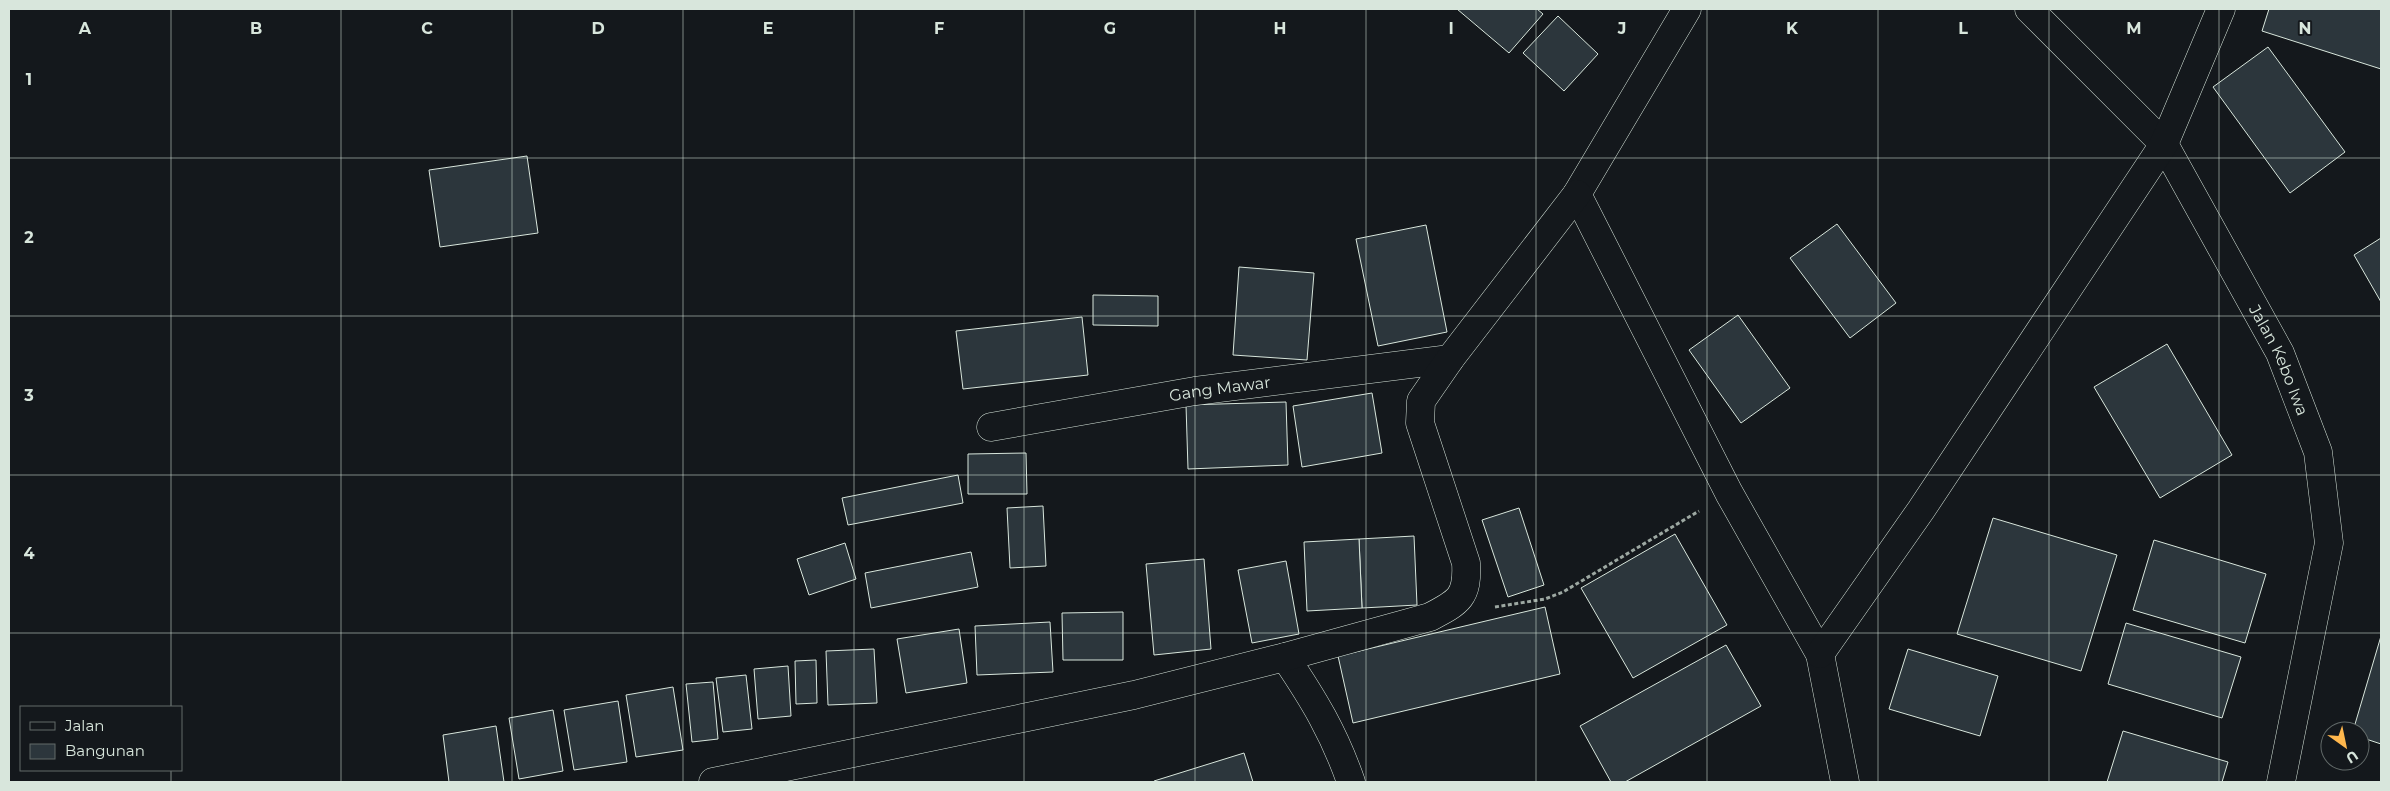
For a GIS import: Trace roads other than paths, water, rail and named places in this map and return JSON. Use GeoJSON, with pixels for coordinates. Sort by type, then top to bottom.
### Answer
{"type":"FeatureCollection","features":[{"type":"Feature","properties":{"kind":"street"},"geometry":{"type":"LineString","coordinates":[[713,782],[1134,695],[1285,657],[1430,617],[1462,597],[1467,580],[1466,563],[1420,424],[1421,401],[1450,359],[1577,194],[1687,9]]}},
{"type":"Feature","properties":{"kind":"street","name":"Jalan Kebo Iwa"},"geometry":{"type":"LineString","coordinates":[[2029,9],[2164,144],[2280,353],[2318,452],[2329,544],[2281,782]]}},
{"type":"Feature","properties":{"kind":"street"},"geometry":{"type":"LineString","coordinates":[[1820,654],[1921,510],[2164,144],[2220,9]]}},
{"type":"Feature","properties":{"kind":"street"},"geometry":{"type":"LineString","coordinates":[[1577,194],[1729,493],[1820,654],[1846,782]]}},
{"type":"Feature","properties":{"kind":"street","name":"Gang Mawar"},"geometry":{"type":"LineString","coordinates":[[992,427],[1195,391],[1450,359]]}},
{"type":"Feature","properties":{"kind":"street"},"geometry":{"type":"LineString","coordinates":[[1285,657],[1317,704],[1332,733],[1351,782]]}}]}
